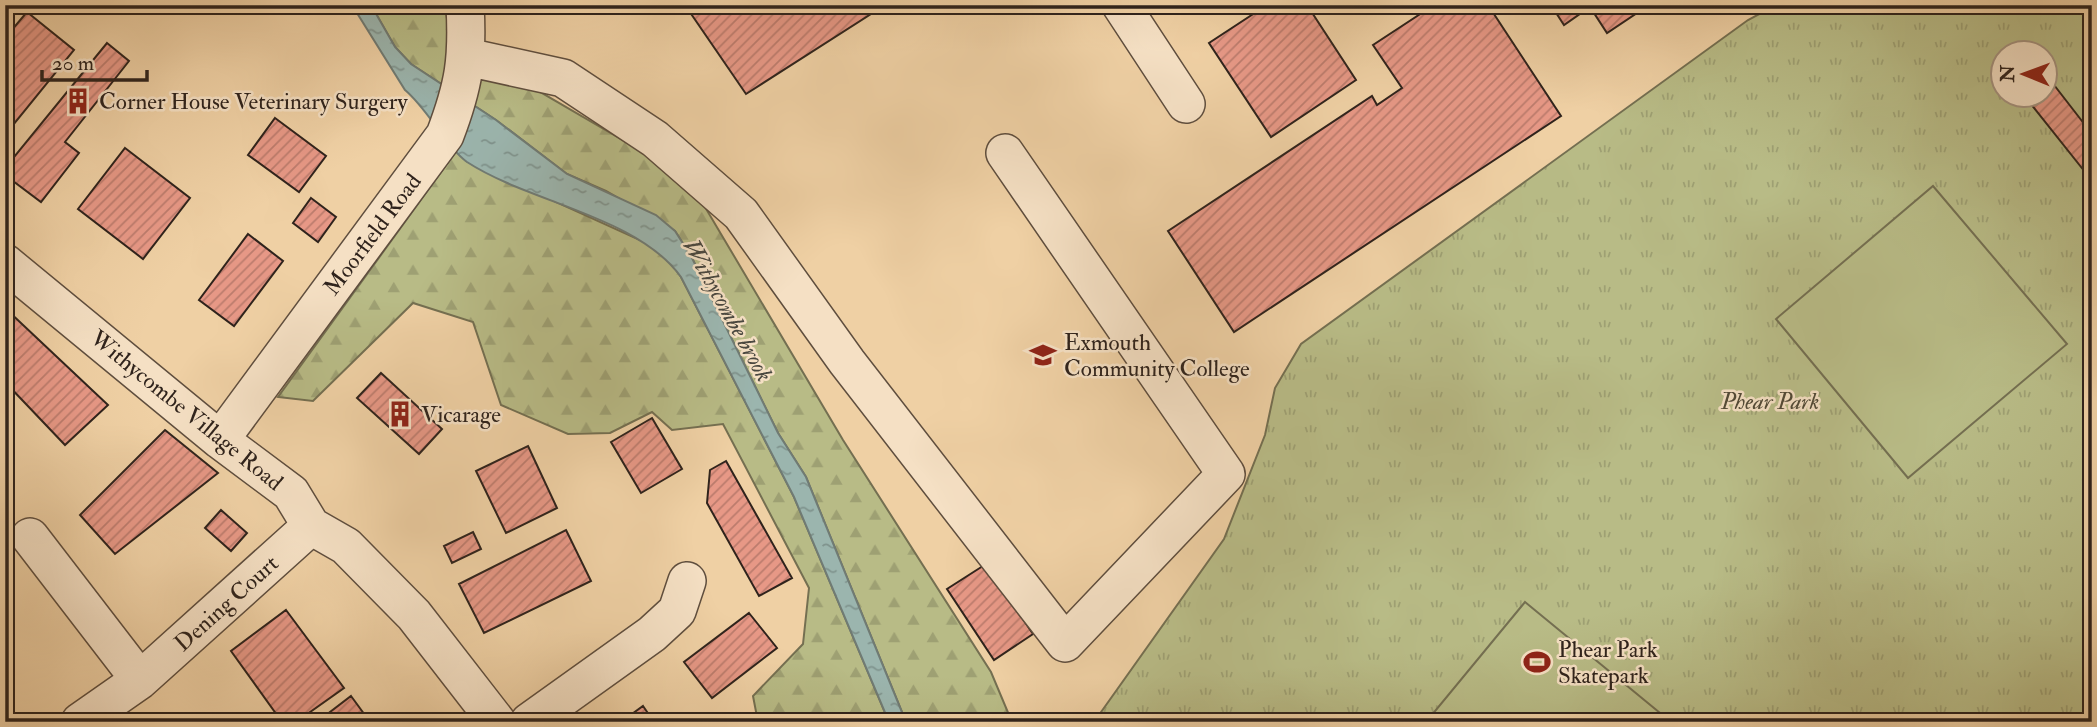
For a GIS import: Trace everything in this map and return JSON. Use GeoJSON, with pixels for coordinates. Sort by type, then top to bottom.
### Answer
{"type":"FeatureCollection","features":[{"type":"Feature","properties":{"kind":"street","name":"Moorfield Road"},"geometry":{"type":"LineString","coordinates":[[220,440],[370,234],[436,151],[461,93],[467,57],[466,5]]}},
{"type":"Feature","properties":{"kind":"street"},"geometry":{"type":"LineString","coordinates":[[1121,5],[1186,104]]}},
{"type":"Feature","properties":{"kind":"street"},"geometry":{"type":"LineString","coordinates":[[467,57],[563,78],[655,139],[741,214],[847,362],[1065,643],[1226,474],[1005,152]]}},
{"type":"Feature","properties":{"kind":"street","name":"Withycombe Village Road"},"geometry":{"type":"LineString","coordinates":[[5,263],[220,440],[291,493],[311,526],[346,546],[414,615],[497,722]]}},
{"type":"Feature","properties":{"kind":"street","name":"Dening Court"},"geometry":{"type":"LineString","coordinates":[[80,722],[140,680],[311,526]]}},
{"type":"Feature","properties":{"kind":"street"},"geometry":{"type":"LineString","coordinates":[[30,537],[140,680]]}},
{"type":"Feature","properties":{"kind":"street"},"geometry":{"type":"LineString","coordinates":[[528,722],[652,634],[677,611],[687,580]]}},
{"type":"Feature","properties":{"kind":"green space"},"geometry":{"type":"Polygon","coordinates":[[[371,5],[445,5],[452,52],[499,68],[657,160],[671,170],[705,207],[843,440],[991,672],[1012,722],[906,722],[806,477],[778,433],[691,256],[675,231],[606,191],[567,174],[496,120],[411,64],[395,47],[371,5]]]}},
{"type":"Feature","properties":{"kind":"green space","name":"Phear Park"},"geometry":{"type":"Polygon","coordinates":[[[1776,5],[2092,5],[2092,722],[1094,722],[1224,539],[1265,435],[1275,388],[1301,344],[1748,20],[1776,5]]]}},
{"type":"Feature","properties":{"kind":"green space"},"geometry":{"type":"Polygon","coordinates":[[[457,150],[466,161],[651,245],[669,260],[681,277],[794,497],[889,722],[758,722],[753,696],[803,644],[809,588],[723,424],[672,430],[652,412],[610,433],[568,434],[501,405],[473,322],[413,303],[313,401],[278,397],[457,150]]]}},
{"type":"Feature","properties":{"kind":"green space"},"geometry":{"type":"Polygon","coordinates":[[[1933,186],[2067,344],[1908,478],[1776,319],[1933,186]]]}},
{"type":"Feature","properties":{"kind":"green space","name":"Phear Park Skatepark"},"geometry":{"type":"Polygon","coordinates":[[[1525,602],[1671,722],[1426,722],[1525,602]]]}},
{"type":"Feature","properties":{"kind":"water"},"geometry":{"type":"Polygon","coordinates":[[[352,5],[371,5],[395,47],[411,64],[496,120],[567,174],[656,215],[675,231],[691,256],[778,433],[806,477],[906,722],[889,722],[794,497],[681,277],[662,256],[638,239],[581,212],[492,176],[467,162],[452,148],[405,90],[352,5]]]}},
{"type":"Feature","properties":{"kind":"building"},"geometry":{"type":"Polygon","coordinates":[[[685,5],[885,5],[746,94],[685,5]]]}},
{"type":"Feature","properties":{"kind":"building"},"geometry":{"type":"Polygon","coordinates":[[[1267,5],[1307,5],[1356,80],[1271,137],[1209,43],[1267,5]]]}},
{"type":"Feature","properties":{"kind":"building"},"geometry":{"type":"Polygon","coordinates":[[[1434,5],[1488,5],[1561,116],[1234,332],[1168,231],[1372,96],[1377,105],[1402,88],[1373,45],[1434,5]]]}},
{"type":"Feature","properties":{"kind":"building"},"geometry":{"type":"Polygon","coordinates":[[[1551,5],[1649,5],[1607,33],[1590,7],[1564,25],[1551,5]]]}},
{"type":"Feature","properties":{"kind":"building"},"geometry":{"type":"Polygon","coordinates":[[[27,12],[74,50],[5,135],[5,38],[27,12]]]}},
{"type":"Feature","properties":{"kind":"building","name":"Corner House Veterinary Surgery"},"geometry":{"type":"Polygon","coordinates":[[[107,43],[129,61],[65,142],[79,153],[41,202],[5,175],[5,168],[107,43]]]}},
{"type":"Feature","properties":{"kind":"building"},"geometry":{"type":"Polygon","coordinates":[[[2058,90],[2092,134],[2092,175],[2089,177],[2034,108],[2058,108],[2058,90]]]}},
{"type":"Feature","properties":{"kind":"building"},"geometry":{"type":"Polygon","coordinates":[[[275,118],[326,156],[299,192],[248,155],[275,118]]]}},
{"type":"Feature","properties":{"kind":"building"},"geometry":{"type":"Polygon","coordinates":[[[125,148],[190,198],[143,259],[78,209],[125,148]]]}},
{"type":"Feature","properties":{"kind":"building"},"geometry":{"type":"Polygon","coordinates":[[[311,198],[336,217],[318,242],[293,223],[311,198]]]}},
{"type":"Feature","properties":{"kind":"building"},"geometry":{"type":"Polygon","coordinates":[[[248,234],[283,261],[234,326],[199,300],[248,234]]]}},
{"type":"Feature","properties":{"kind":"building"},"geometry":{"type":"Polygon","coordinates":[[[5,308],[108,405],[65,445],[5,382],[5,308]]]}},
{"type":"Feature","properties":{"kind":"building","name":"Vicarage"},"geometry":{"type":"Polygon","coordinates":[[[381,373],[442,429],[419,454],[357,398],[381,373]]]}},
{"type":"Feature","properties":{"kind":"building"},"geometry":{"type":"Polygon","coordinates":[[[652,418],[682,469],[641,493],[611,442],[652,418]]]}},
{"type":"Feature","properties":{"kind":"building"},"geometry":{"type":"Polygon","coordinates":[[[165,430],[218,473],[115,554],[80,515],[165,430]]]}},
{"type":"Feature","properties":{"kind":"building"},"geometry":{"type":"Polygon","coordinates":[[[528,446],[557,508],[506,533],[476,471],[528,446]]]}},
{"type":"Feature","properties":{"kind":"building"},"geometry":{"type":"Polygon","coordinates":[[[726,461],[792,578],[759,596],[707,503],[710,470],[726,461]]]}},
{"type":"Feature","properties":{"kind":"building"},"geometry":{"type":"Polygon","coordinates":[[[221,510],[247,533],[231,551],[205,528],[221,510]]]}},
{"type":"Feature","properties":{"kind":"building"},"geometry":{"type":"Polygon","coordinates":[[[566,530],[591,581],[484,633],[459,584],[566,530]]]}},
{"type":"Feature","properties":{"kind":"building"},"geometry":{"type":"Polygon","coordinates":[[[473,532],[481,549],[452,563],[444,546],[473,532]]]}},
{"type":"Feature","properties":{"kind":"building"},"geometry":{"type":"Polygon","coordinates":[[[986,564],[1033,634],[994,660],[947,589],[986,564]]]}},
{"type":"Feature","properties":{"kind":"building"},"geometry":{"type":"Polygon","coordinates":[[[286,610],[344,688],[296,722],[282,722],[231,651],[286,610]]]}},
{"type":"Feature","properties":{"kind":"building"},"geometry":{"type":"Polygon","coordinates":[[[749,613],[777,648],[712,698],[684,662],[749,613]]]}},
{"type":"Feature","properties":{"kind":"building"},"geometry":{"type":"Polygon","coordinates":[[[351,696],[370,722],[317,722],[351,696]]]}},
{"type":"Feature","properties":{"kind":"building"},"geometry":{"type":"Polygon","coordinates":[[[643,706],[654,722],[621,722],[643,706]]]}},
{"type":"Feature","properties":{"kind":"place","name":"Corner House Veterinary Surgery"},"geometry":{"type":"Point","coordinates":[78,101]}},
{"type":"Feature","properties":{"kind":"place","name":"Exmouth Community College"},"geometry":{"type":"Point","coordinates":[1043,355]}},
{"type":"Feature","properties":{"kind":"place","name":"Vicarage"},"geometry":{"type":"Point","coordinates":[400,414]}},
{"type":"Feature","properties":{"kind":"place","name":"Phear Park Skatepark"},"geometry":{"type":"Point","coordinates":[1537,662]}},
{"type":"Feature","properties":{"kind":"water label","name":"Withycombe brook"},"geometry":{"type":"Point","coordinates":[728,310]}}]}
